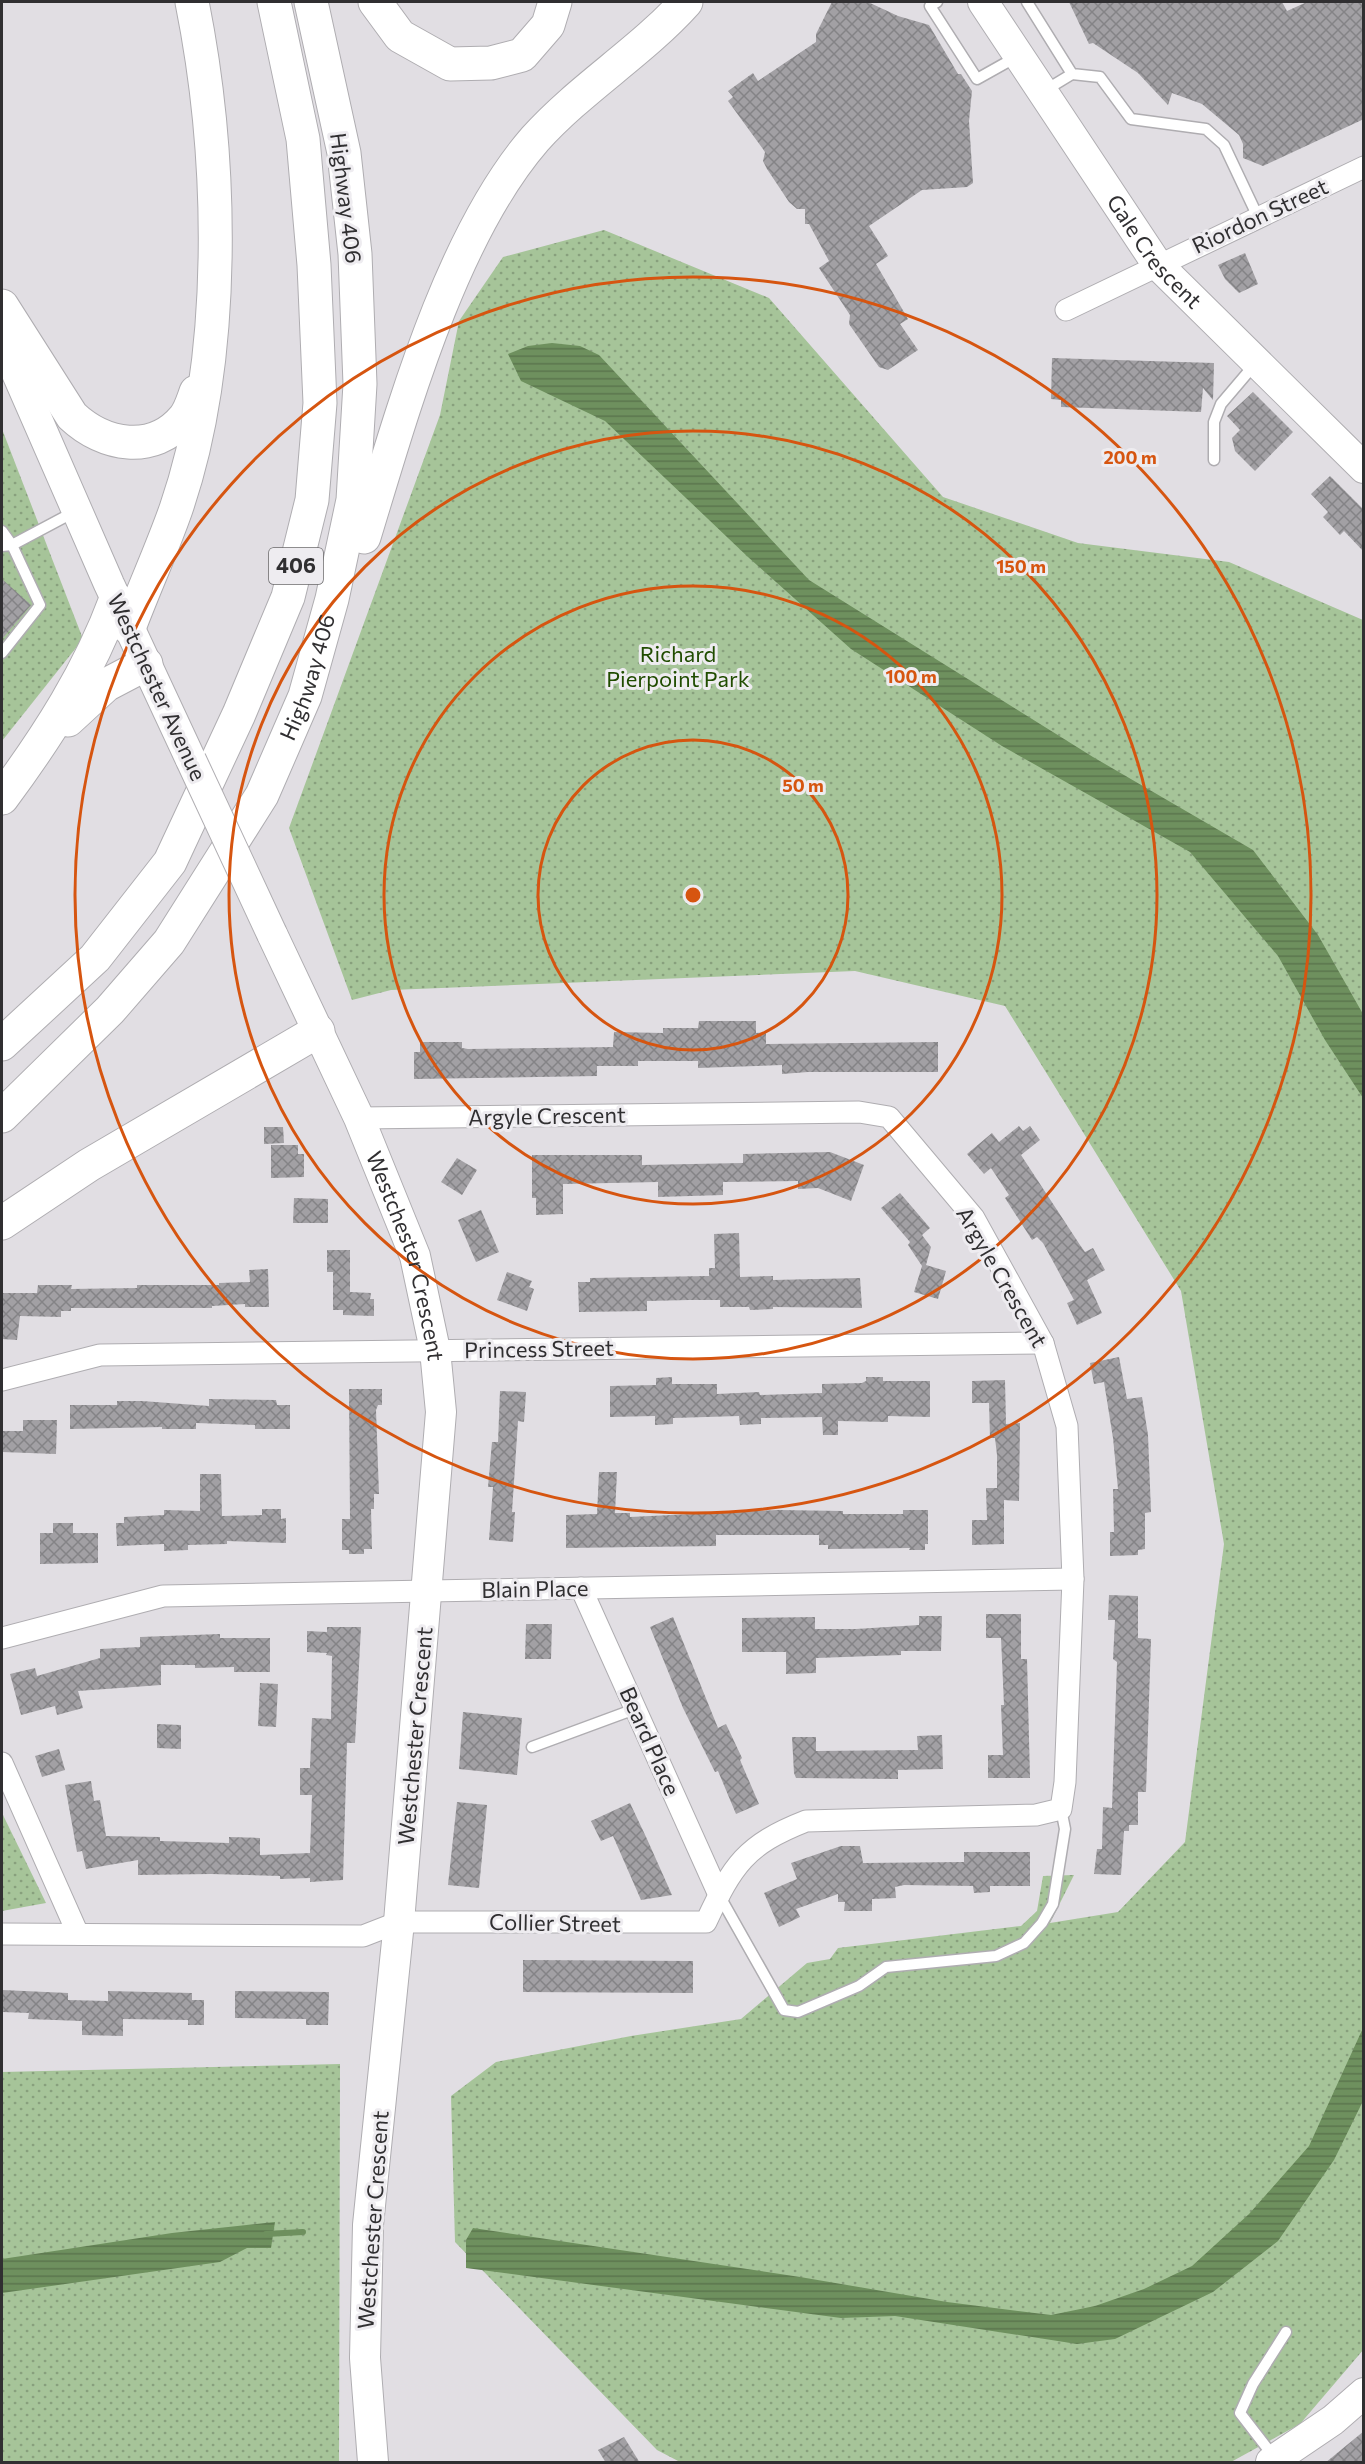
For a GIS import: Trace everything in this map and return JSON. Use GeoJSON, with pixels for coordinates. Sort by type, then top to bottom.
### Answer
{"type":"FeatureCollection","features":[{"type":"Feature","properties":{"kind":"highway"},"geometry":{"type":"LineString","coordinates":[[2,798],[38,748],[122,613],[176,508],[197,427],[208,366],[214,311],[214,170],[204,59],[192,2]]}},
{"type":"Feature","properties":{"kind":"highway","name":"Highway 406"},"geometry":{"type":"LineString","coordinates":[[2,1044],[95,958],[170,862],[239,714],[288,597],[312,500],[320,403],[314,265],[303,139],[274,2]]}},
{"type":"Feature","properties":{"kind":"highway","name":"Highway 406"},"geometry":{"type":"LineString","coordinates":[[2,1116],[110,1010],[169,942],[262,795],[305,696],[332,599],[353,500],[360,384],[355,255],[344,153],[311,2]]}},
{"type":"Feature","properties":{"kind":"highway"},"geometry":{"type":"LineString","coordinates":[[375,2],[400,36],[450,64],[491,63],[522,55],[548,25],[555,2]]}},
{"type":"Feature","properties":{"kind":"highway"},"geometry":{"type":"LineString","coordinates":[[305,696],[351,577],[399,424],[441,310],[492,200],[534,141],[564,108],[686,2]]}},
{"type":"Feature","properties":{"kind":"highway"},"geometry":{"type":"LineString","coordinates":[[2,306],[72,416],[86,429],[108,440],[131,444],[153,440],[170,431],[186,416],[208,366]]}},
{"type":"Feature","properties":{"kind":"highway"},"geometry":{"type":"LineString","coordinates":[[38,748],[106,685],[146,664]]}},
{"type":"Feature","properties":{"kind":"highway"},"geometry":{"type":"LineString","coordinates":[[2,1223],[89,1166],[279,1051],[318,1031]]}},
{"type":"Feature","properties":{"kind":"main road","name":"Gale Crescent"},"geometry":{"type":"LineString","coordinates":[[983,2],[1157,264],[1364,468]]}},
{"type":"Feature","properties":{"kind":"main road","name":"Westchester Avenue"},"geometry":{"type":"LineString","coordinates":[[2,339],[122,613],[318,1031]]}},
{"type":"Feature","properties":{"kind":"main road","name":"Westchester Crescent"},"geometry":{"type":"LineString","coordinates":[[318,1031],[359,1118],[414,1256],[435,1350],[441,1412],[399,1922],[368,2225],[365,2358],[373,2463]]}},
{"type":"Feature","properties":{"kind":"main road"},"geometry":{"type":"LineString","coordinates":[[1274,2461],[1333,2420],[1364,2393]]}},
{"type":"Feature","properties":{"kind":"street","name":"Riordon Street"},"geometry":{"type":"LineString","coordinates":[[1066,310],[1157,264],[1364,166]]}},
{"type":"Feature","properties":{"kind":"street","name":"Argyle Crescent"},"geometry":{"type":"LineString","coordinates":[[359,1118],[859,1112],[889,1117],[974,1218],[1043,1342],[1067,1426],[1073,1579],[1065,1782],[1061,1809]]}},
{"type":"Feature","properties":{"kind":"street","name":"Princess Street"},"geometry":{"type":"LineString","coordinates":[[2,1380],[100,1355],[1043,1342]]}},
{"type":"Feature","properties":{"kind":"street","name":"Blain Place"},"geometry":{"type":"LineString","coordinates":[[2,1638],[163,1596],[1073,1579]]}},
{"type":"Feature","properties":{"kind":"street","name":"Beard Place"},"geometry":{"type":"LineString","coordinates":[[581,1588],[719,1895]]}},
{"type":"Feature","properties":{"kind":"street"},"geometry":{"type":"LineString","coordinates":[[2,1763],[78,1934]]}},
{"type":"Feature","properties":{"kind":"street","name":"Collier Street"},"geometry":{"type":"LineString","coordinates":[[3,1934],[363,1936],[399,1922],[706,1922],[738,1862],[773,1834],[806,1821],[1036,1815],[1061,1809]]}},
{"type":"Feature","properties":{"kind":"lane"},"geometry":{"type":"LineString","coordinates":[[937,2],[930,6],[977,78],[1019,56]]}},
{"type":"Feature","properties":{"kind":"lane"},"geometry":{"type":"LineString","coordinates":[[1027,2],[1072,74]]}},
{"type":"Feature","properties":{"kind":"lane"},"geometry":{"type":"LineString","coordinates":[[1043,92],[1072,74],[1100,77],[1131,119],[1206,129],[1224,145],[1258,217]]}},
{"type":"Feature","properties":{"kind":"lane"},"geometry":{"type":"LineString","coordinates":[[1214,460],[1214,422],[1221,404],[1256,363]]}},
{"type":"Feature","properties":{"kind":"lane"},"geometry":{"type":"LineString","coordinates":[[7,546],[77,510]]}},
{"type":"Feature","properties":{"kind":"lane"},"geometry":{"type":"LineString","coordinates":[[2,531],[7,546],[40,605],[2,653]]}},
{"type":"Feature","properties":{"kind":"lane"},"geometry":{"type":"LineString","coordinates":[[532,1747],[635,1709]]}},
{"type":"Feature","properties":{"kind":"lane"},"geometry":{"type":"LineString","coordinates":[[719,1895],[784,2010],[798,2012],[859,1986],[886,1967],[996,1956],[1024,1944],[1042,1923],[1053,1904],[1065,1829],[1061,1809]]}},
{"type":"Feature","properties":{"kind":"lane"},"geometry":{"type":"LineString","coordinates":[[1274,2461],[1240,2413],[1253,2384],[1286,2332]]}},
{"type":"Feature","properties":{"kind":"green space","name":"Richard Pierpoint Park"},"geometry":{"type":"Polygon","coordinates":[[[604,230],[769,298],[943,497],[1078,543],[1229,562],[1363,620],[1364,2349],[1300,2424],[1231,2462],[680,2462],[657,2450],[455,2242],[451,2096],[496,2062],[631,2036],[741,2019],[807,1963],[830,1959],[838,1948],[1021,1926],[1037,1911],[1043,1876],[1074,1875],[1050,1923],[1118,1912],[1185,1842],[1224,1544],[1181,1291],[1005,1006],[855,971],[391,990],[352,1000],[289,828],[440,415],[459,321],[503,257],[604,230]]]}},
{"type":"Feature","properties":{"kind":"green space"},"geometry":{"type":"Polygon","coordinates":[[[2,429],[83,639],[2,741],[2,429]]]}},
{"type":"Feature","properties":{"kind":"green space"},"geometry":{"type":"Polygon","coordinates":[[[2,1813],[46,1903],[2,1911],[2,1813]]]}},
{"type":"Feature","properties":{"kind":"green space"},"geometry":{"type":"Polygon","coordinates":[[[340,2064],[339,2462],[2,2462],[2,2072],[340,2064]]]}},
{"type":"Feature","properties":{"kind":"shaded area"},"geometry":{"type":"Polygon","coordinates":[[[552,343],[580,346],[599,355],[809,580],[1093,757],[1253,850],[1318,935],[1363,1014],[1363,1098],[1325,1040],[1278,956],[1190,852],[1002,746],[851,649],[748,557],[605,421],[521,381],[508,354],[528,346],[552,343]]]}},
{"type":"Feature","properties":{"kind":"shaded area"},"geometry":{"type":"Polygon","coordinates":[[[1363,2028],[1363,2101],[1334,2160],[1278,2241],[1213,2292],[1115,2339],[1077,2344],[895,2316],[841,2318],[466,2268],[466,2240],[473,2228],[800,2277],[947,2302],[1051,2315],[1095,2306],[1144,2289],[1192,2266],[1249,2214],[1309,2146],[1363,2028]]]}},
{"type":"Feature","properties":{"kind":"shaded area"},"geometry":{"type":"Polygon","coordinates":[[[275,2222],[271,2248],[247,2248],[220,2262],[2,2293],[2,2259],[172,2233],[275,2222]]]}},
{"type":"Feature","properties":{"kind":"building"},"geometry":{"type":"Polygon","coordinates":[[[832,2],[868,2],[898,16],[929,25],[958,74],[961,74],[972,91],[969,121],[973,183],[967,187],[922,190],[869,226],[888,256],[876,264],[908,319],[900,324],[918,350],[888,370],[879,367],[849,324],[850,315],[819,268],[829,261],[809,224],[805,224],[805,209],[797,209],[789,202],[763,161],[765,152],[728,101],[733,97],[728,91],[753,73],[758,81],[816,42],[816,34],[832,2]]]}},
{"type":"Feature","properties":{"kind":"building"},"geometry":{"type":"Polygon","coordinates":[[[1069,2],[1282,2],[1287,11],[1307,2],[1364,2],[1364,119],[1263,166],[1243,158],[1243,144],[1239,135],[1202,104],[1172,93],[1168,105],[1138,73],[1093,43],[1089,44],[1069,2]]]}},
{"type":"Feature","properties":{"kind":"building"},"geometry":{"type":"Polygon","coordinates":[[[1245,253],[1258,284],[1239,293],[1225,279],[1218,265],[1245,253]]]}},
{"type":"Feature","properties":{"kind":"building"},"geometry":{"type":"Polygon","coordinates":[[[1052,358],[1214,363],[1213,400],[1203,388],[1201,412],[1061,407],[1061,400],[1051,399],[1052,358]]]}},
{"type":"Feature","properties":{"kind":"building"},"geometry":{"type":"Polygon","coordinates":[[[1253,392],[1293,432],[1255,471],[1235,451],[1232,438],[1240,430],[1227,416],[1253,392]]]}},
{"type":"Feature","properties":{"kind":"building"},"geometry":{"type":"Polygon","coordinates":[[[1330,476],[1364,510],[1364,552],[1344,531],[1340,535],[1323,517],[1328,512],[1311,494],[1330,476]]]}},
{"type":"Feature","properties":{"kind":"building"},"geometry":{"type":"Polygon","coordinates":[[[2,579],[31,605],[2,639],[2,579]]]}},
{"type":"Feature","properties":{"kind":"building"},"geometry":{"type":"Polygon","coordinates":[[[699,1021],[756,1021],[756,1033],[766,1032],[766,1044],[938,1042],[938,1072],[782,1074],[782,1065],[698,1068],[698,1061],[638,1061],[638,1066],[597,1066],[597,1076],[414,1079],[414,1052],[420,1052],[420,1042],[462,1042],[462,1048],[468,1049],[613,1047],[614,1032],[663,1033],[663,1028],[698,1028],[699,1021]]]}},
{"type":"Feature","properties":{"kind":"building"},"geometry":{"type":"Polygon","coordinates":[[[1019,1126],[1023,1131],[1030,1126],[1040,1140],[1021,1155],[1085,1252],[1093,1248],[1105,1270],[1087,1280],[1102,1313],[1077,1325],[1067,1303],[1074,1300],[1043,1243],[1037,1237],[1032,1240],[1005,1198],[1009,1195],[991,1168],[984,1174],[967,1154],[992,1133],[999,1142],[1019,1126]]]}},
{"type":"Feature","properties":{"kind":"building"},"geometry":{"type":"Polygon","coordinates":[[[264,1127],[283,1127],[284,1143],[264,1144],[264,1127]]]}},
{"type":"Feature","properties":{"kind":"building"},"geometry":{"type":"Polygon","coordinates":[[[271,1145],[298,1145],[298,1154],[304,1154],[304,1177],[271,1178],[271,1145]]]}},
{"type":"Feature","properties":{"kind":"building"},"geometry":{"type":"Polygon","coordinates":[[[830,1152],[864,1165],[851,1201],[818,1188],[798,1189],[798,1181],[723,1182],[723,1195],[658,1197],[658,1182],[563,1184],[563,1214],[536,1215],[536,1198],[532,1198],[532,1155],[642,1155],[642,1165],[743,1163],[743,1154],[830,1152]]]}},
{"type":"Feature","properties":{"kind":"building"},"geometry":{"type":"Polygon","coordinates":[[[457,1158],[477,1170],[462,1195],[441,1182],[457,1158]]]}},
{"type":"Feature","properties":{"kind":"building"},"geometry":{"type":"Polygon","coordinates":[[[900,1193],[930,1228],[922,1235],[931,1247],[926,1265],[946,1271],[938,1299],[914,1292],[922,1266],[908,1245],[910,1242],[881,1208],[900,1193]]]}},
{"type":"Feature","properties":{"kind":"building"},"geometry":{"type":"Polygon","coordinates":[[[294,1198],[328,1199],[328,1223],[293,1223],[294,1198]]]}},
{"type":"Feature","properties":{"kind":"building"},"geometry":{"type":"Polygon","coordinates":[[[481,1210],[499,1252],[476,1262],[458,1220],[481,1210]]]}},
{"type":"Feature","properties":{"kind":"building"},"geometry":{"type":"Polygon","coordinates":[[[739,1233],[740,1277],[773,1276],[773,1280],[860,1278],[862,1308],[773,1307],[773,1309],[750,1310],[749,1307],[720,1307],[720,1300],[689,1300],[647,1301],[647,1311],[579,1312],[578,1282],[590,1282],[590,1278],[709,1276],[709,1268],[715,1268],[714,1234],[739,1233]]]}},
{"type":"Feature","properties":{"kind":"building"},"geometry":{"type":"Polygon","coordinates":[[[327,1250],[350,1250],[350,1292],[371,1293],[370,1299],[374,1299],[374,1316],[343,1315],[343,1310],[333,1310],[333,1272],[327,1272],[327,1250]]]}},
{"type":"Feature","properties":{"kind":"building"},"geometry":{"type":"Polygon","coordinates":[[[268,1269],[269,1307],[245,1307],[245,1304],[212,1306],[212,1308],[71,1308],[71,1311],[61,1311],[61,1317],[20,1316],[17,1340],[2,1339],[2,1293],[37,1293],[38,1285],[72,1285],[71,1289],[137,1288],[137,1285],[219,1285],[219,1283],[250,1282],[249,1270],[268,1269]]]}},
{"type":"Feature","properties":{"kind":"building"},"geometry":{"type":"Polygon","coordinates":[[[507,1272],[532,1281],[529,1287],[534,1289],[527,1311],[497,1300],[507,1272]]]}},
{"type":"Feature","properties":{"kind":"building"},"geometry":{"type":"Polygon","coordinates":[[[1119,1357],[1127,1399],[1142,1397],[1148,1435],[1151,1512],[1145,1513],[1145,1549],[1138,1550],[1138,1555],[1110,1556],[1110,1532],[1114,1532],[1113,1489],[1118,1489],[1113,1438],[1104,1382],[1094,1384],[1090,1363],[1119,1357]]]}},
{"type":"Feature","properties":{"kind":"building"},"geometry":{"type":"Polygon","coordinates":[[[672,1377],[672,1384],[717,1384],[717,1394],[759,1392],[760,1395],[822,1393],[822,1384],[862,1383],[866,1381],[866,1377],[883,1377],[883,1381],[930,1381],[930,1417],[888,1416],[888,1422],[838,1421],[838,1435],[823,1435],[822,1417],[761,1418],[761,1424],[740,1425],[739,1416],[673,1418],[673,1424],[655,1425],[655,1416],[610,1417],[610,1386],[656,1385],[656,1378],[672,1377]]]}},
{"type":"Feature","properties":{"kind":"building"},"geometry":{"type":"Polygon","coordinates":[[[1005,1380],[1006,1424],[1020,1423],[1019,1501],[1004,1500],[1004,1544],[972,1545],[972,1520],[987,1520],[986,1488],[997,1488],[997,1455],[995,1438],[990,1438],[989,1403],[972,1403],[972,1381],[1005,1380]]]}},
{"type":"Feature","properties":{"kind":"building"},"geometry":{"type":"Polygon","coordinates":[[[349,1389],[382,1389],[382,1405],[378,1405],[376,1410],[379,1494],[374,1494],[374,1509],[371,1509],[372,1549],[364,1549],[364,1554],[349,1554],[349,1550],[342,1550],[342,1519],[350,1519],[349,1389]]]}},
{"type":"Feature","properties":{"kind":"building"},"geometry":{"type":"Polygon","coordinates":[[[500,1391],[526,1392],[524,1422],[518,1421],[512,1512],[515,1512],[513,1542],[489,1540],[493,1487],[488,1487],[492,1442],[498,1442],[500,1391]]]}},
{"type":"Feature","properties":{"kind":"building"},"geometry":{"type":"Polygon","coordinates":[[[209,1399],[276,1400],[277,1405],[290,1405],[290,1429],[255,1429],[255,1425],[196,1423],[196,1429],[162,1429],[162,1427],[70,1429],[70,1405],[117,1405],[117,1401],[142,1401],[209,1406],[209,1399]]]}},
{"type":"Feature","properties":{"kind":"building"},"geometry":{"type":"Polygon","coordinates":[[[23,1420],[57,1420],[56,1454],[2,1452],[2,1431],[23,1431],[23,1420]]]}},
{"type":"Feature","properties":{"kind":"building"},"geometry":{"type":"Polygon","coordinates":[[[599,1472],[617,1472],[615,1513],[630,1513],[630,1517],[777,1510],[843,1511],[843,1514],[903,1514],[903,1510],[928,1510],[928,1544],[925,1544],[925,1550],[909,1550],[910,1548],[828,1549],[828,1545],[819,1545],[819,1535],[716,1535],[716,1546],[566,1548],[566,1515],[597,1514],[599,1472]]]}},
{"type":"Feature","properties":{"kind":"building"},"geometry":{"type":"Polygon","coordinates":[[[200,1474],[221,1474],[222,1516],[262,1515],[262,1509],[281,1509],[281,1519],[286,1518],[286,1543],[227,1541],[227,1544],[188,1545],[188,1550],[164,1551],[164,1544],[117,1546],[116,1523],[124,1523],[124,1517],[164,1515],[164,1510],[200,1511],[200,1474]]]}},
{"type":"Feature","properties":{"kind":"building"},"geometry":{"type":"Polygon","coordinates":[[[53,1523],[73,1523],[73,1533],[98,1533],[98,1563],[40,1564],[40,1533],[53,1533],[53,1523]]]}},
{"type":"Feature","properties":{"kind":"building"},"geometry":{"type":"Polygon","coordinates":[[[1109,1595],[1138,1596],[1138,1638],[1151,1639],[1146,1792],[1138,1792],[1138,1825],[1129,1825],[1129,1831],[1124,1831],[1121,1875],[1094,1874],[1097,1849],[1102,1849],[1103,1807],[1112,1808],[1117,1662],[1113,1659],[1115,1620],[1108,1620],[1109,1595]]]}},
{"type":"Feature","properties":{"kind":"building"},"geometry":{"type":"Polygon","coordinates":[[[986,1614],[1021,1614],[1021,1659],[1027,1659],[1030,1778],[988,1778],[988,1755],[1003,1755],[1001,1705],[1004,1705],[1001,1638],[986,1638],[986,1614]]]}},
{"type":"Feature","properties":{"kind":"building"},"geometry":{"type":"Polygon","coordinates":[[[919,1616],[942,1616],[941,1651],[901,1651],[901,1655],[816,1658],[816,1673],[786,1674],[786,1652],[742,1652],[742,1618],[815,1617],[815,1629],[856,1629],[919,1625],[919,1616]]]}},
{"type":"Feature","properties":{"kind":"building"},"geometry":{"type":"Polygon","coordinates":[[[673,1617],[718,1728],[726,1724],[742,1758],[740,1760],[759,1804],[736,1814],[718,1771],[715,1772],[683,1708],[650,1627],[673,1617]]]}},
{"type":"Feature","properties":{"kind":"building"},"geometry":{"type":"Polygon","coordinates":[[[526,1624],[552,1624],[551,1659],[525,1659],[526,1624]]]}},
{"type":"Feature","properties":{"kind":"building"},"geometry":{"type":"Polygon","coordinates":[[[327,1627],[361,1627],[355,1743],[347,1743],[343,1880],[310,1882],[310,1878],[280,1879],[280,1876],[138,1875],[138,1860],[86,1869],[82,1851],[77,1852],[65,1785],[91,1781],[94,1801],[100,1800],[106,1836],[160,1837],[160,1841],[229,1843],[229,1837],[260,1838],[260,1855],[310,1853],[312,1795],[300,1795],[300,1768],[310,1768],[312,1718],[331,1719],[332,1656],[326,1655],[327,1653],[307,1652],[307,1631],[327,1632],[327,1627]]]}},
{"type":"Feature","properties":{"kind":"building"},"geometry":{"type":"Polygon","coordinates":[[[220,1634],[220,1638],[270,1638],[270,1672],[234,1672],[234,1667],[195,1668],[195,1665],[161,1665],[161,1685],[78,1691],[83,1708],[57,1715],[55,1706],[21,1715],[10,1674],[35,1668],[37,1676],[100,1658],[100,1649],[140,1647],[140,1637],[220,1634]]]}},
{"type":"Feature","properties":{"kind":"building"},"geometry":{"type":"Polygon","coordinates":[[[260,1683],[278,1684],[276,1727],[258,1726],[260,1683]]]}},
{"type":"Feature","properties":{"kind":"building"},"geometry":{"type":"Polygon","coordinates":[[[463,1712],[522,1718],[517,1775],[459,1769],[463,1712]]]}},
{"type":"Feature","properties":{"kind":"building"},"geometry":{"type":"Polygon","coordinates":[[[157,1724],[181,1725],[181,1749],[157,1748],[157,1724]]]}},
{"type":"Feature","properties":{"kind":"building"},"geometry":{"type":"Polygon","coordinates":[[[942,1735],[943,1769],[898,1770],[898,1779],[796,1778],[794,1773],[792,1737],[816,1737],[816,1751],[918,1750],[917,1736],[942,1735]]]}},
{"type":"Feature","properties":{"kind":"building"},"geometry":{"type":"Polygon","coordinates":[[[59,1749],[65,1770],[42,1777],[35,1756],[59,1749]]]}},
{"type":"Feature","properties":{"kind":"building"},"geometry":{"type":"Polygon","coordinates":[[[457,1802],[487,1805],[479,1888],[448,1885],[457,1802]]]}},
{"type":"Feature","properties":{"kind":"building"},"geometry":{"type":"Polygon","coordinates":[[[630,1803],[672,1895],[641,1900],[613,1836],[601,1841],[591,1821],[630,1803]]]}},
{"type":"Feature","properties":{"kind":"building"},"geometry":{"type":"Polygon","coordinates":[[[841,1846],[860,1846],[863,1863],[964,1862],[964,1852],[1030,1852],[1030,1886],[990,1886],[990,1892],[974,1893],[973,1886],[904,1885],[895,1887],[896,1898],[872,1899],[872,1911],[844,1911],[845,1902],[838,1902],[838,1894],[796,1909],[800,1917],[779,1927],[764,1893],[797,1879],[791,1863],[841,1846]]]}},
{"type":"Feature","properties":{"kind":"building"},"geometry":{"type":"Polygon","coordinates":[[[523,1960],[693,1961],[693,1993],[523,1992],[523,1960]]]}},
{"type":"Feature","properties":{"kind":"building"},"geometry":{"type":"Polygon","coordinates":[[[2,1990],[68,1993],[68,2000],[108,2001],[108,1991],[192,1993],[192,2000],[204,2000],[204,2025],[188,2025],[188,2020],[123,2019],[123,2036],[82,2035],[82,2021],[28,2019],[29,2013],[2,2012],[2,1990]]]}},
{"type":"Feature","properties":{"kind":"building"},"geometry":{"type":"Polygon","coordinates":[[[235,1991],[329,1992],[328,2025],[306,2025],[306,2019],[235,2018],[235,1991]]]}},
{"type":"Feature","properties":{"kind":"building"},"geometry":{"type":"Polygon","coordinates":[[[1364,2431],[1364,2463],[1325,2463],[1364,2431]]]}},
{"type":"Feature","properties":{"kind":"building"},"geometry":{"type":"Polygon","coordinates":[[[624,2437],[640,2463],[606,2463],[598,2450],[624,2437]]]}},
{"type":"Feature","properties":{"kind":"waterway"},"geometry":{"type":"LineString","coordinates":[[266,2234],[303,2232]]}}]}
